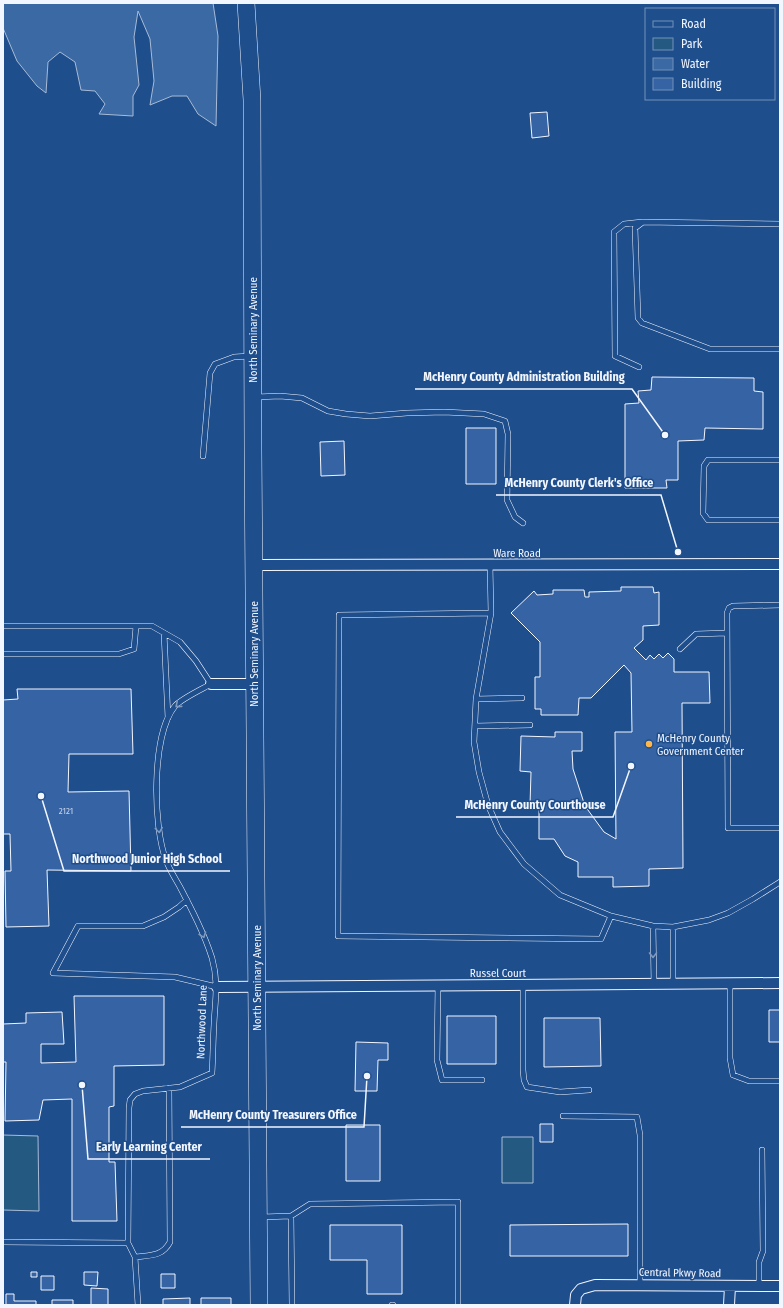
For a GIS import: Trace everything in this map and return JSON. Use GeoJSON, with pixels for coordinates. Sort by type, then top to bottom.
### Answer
{"type":"FeatureCollection","features":[{"type":"Feature","properties":{"kind":"main road","name":"North Seminary Avenue"},"geometry":{"type":"LineString","coordinates":[[246,3],[252,100],[254,684],[259,1305]]}},
{"type":"Feature","properties":{"kind":"street","name":"Ware Road"},"geometry":{"type":"LineString","coordinates":[[254,565],[780,564]]}},
{"type":"Feature","properties":{"kind":"street"},"geometry":{"type":"LineString","coordinates":[[211,684],[254,684]]}},
{"type":"Feature","properties":{"kind":"street","name":"Russel Court"},"geometry":{"type":"LineString","coordinates":[[217,987],[780,983]]}},
{"type":"Feature","properties":{"kind":"street","name":"Central Pkwy Road"},"geometry":{"type":"LineString","coordinates":[[575,1305],[576,1295],[581,1289],[595,1285],[780,1286]]}},
{"type":"Feature","properties":{"kind":"street"},"geometry":{"type":"LineString","coordinates":[[729,1305],[730,1286]]}},
{"type":"Feature","properties":{"kind":"lane"},"geometry":{"type":"LineString","coordinates":[[639,367],[615,356],[614,232],[624,224],[643,222],[780,224]]}},
{"type":"Feature","properties":{"kind":"lane"},"geometry":{"type":"LineString","coordinates":[[643,222],[635,228],[638,318],[642,323],[710,349],[780,349]]}},
{"type":"Feature","properties":{"kind":"lane"},"geometry":{"type":"LineString","coordinates":[[203,456],[210,373],[215,364],[234,357],[253,356]]}},
{"type":"Feature","properties":{"kind":"lane"},"geometry":{"type":"LineString","coordinates":[[253,397],[280,396],[302,398],[328,411],[346,414],[370,416],[444,412],[484,414],[505,421],[508,434],[507,500],[514,517],[523,523]]}},
{"type":"Feature","properties":{"kind":"lane"},"geometry":{"type":"LineString","coordinates":[[780,460],[708,460],[704,466],[703,513],[708,520],[780,520]]}},
{"type":"Feature","properties":{"kind":"lane"},"geometry":{"type":"LineString","coordinates":[[490,565],[491,613],[476,699],[474,742],[479,772],[488,805],[500,832],[524,864],[560,895],[611,916],[653,926],[673,927],[709,920],[728,913],[780,882]]}},
{"type":"Feature","properties":{"kind":"lane"},"geometry":{"type":"LineString","coordinates":[[780,605],[736,605],[731,606],[727,610],[728,828],[780,828]]}},
{"type":"Feature","properties":{"kind":"lane"},"geometry":{"type":"LineString","coordinates":[[491,613],[339,615],[338,936],[601,939],[611,916]]}},
{"type":"Feature","properties":{"kind":"lane"},"geometry":{"type":"LineString","coordinates":[[3,626],[152,626],[180,642],[196,661],[211,684]]}},
{"type":"Feature","properties":{"kind":"lane"},"geometry":{"type":"LineString","coordinates":[[3,654],[119,654],[134,649],[136,626]]}},
{"type":"Feature","properties":{"kind":"lane"},"geometry":{"type":"LineString","coordinates":[[680,649],[696,634],[727,632]]}},
{"type":"Feature","properties":{"kind":"lane"},"geometry":{"type":"LineString","coordinates":[[164,633],[168,720]]}},
{"type":"Feature","properties":{"kind":"lane","name":"Northwood Lane"},"geometry":{"type":"LineString","coordinates":[[138,1305],[135,1257],[128,1243],[128,1108],[130,1100],[135,1094],[143,1091],[180,1086],[212,1073],[217,987],[212,959],[201,929],[166,860],[161,844],[157,810],[157,757],[160,740],[168,720],[175,706],[211,684]]}},
{"type":"Feature","properties":{"kind":"lane"},"geometry":{"type":"LineString","coordinates":[[476,699],[522,698]]}},
{"type":"Feature","properties":{"kind":"lane"},"geometry":{"type":"LineString","coordinates":[[475,726],[530,725]]}},
{"type":"Feature","properties":{"kind":"lane"},"geometry":{"type":"LineString","coordinates":[[186,900],[179,907],[164,917],[143,926],[78,926],[53,973],[175,978],[217,987]]}},
{"type":"Feature","properties":{"kind":"lane"},"geometry":{"type":"LineString","coordinates":[[653,926],[654,984]]}},
{"type":"Feature","properties":{"kind":"lane"},"geometry":{"type":"LineString","coordinates":[[673,927],[673,983]]}},
{"type":"Feature","properties":{"kind":"lane"},"geometry":{"type":"LineString","coordinates":[[730,983],[730,1058],[733,1075],[748,1082],[780,1082]]}},
{"type":"Feature","properties":{"kind":"lane"},"geometry":{"type":"LineString","coordinates":[[523,984],[523,1070],[524,1080],[527,1087],[560,1092],[589,1090]]}},
{"type":"Feature","properties":{"kind":"lane"},"geometry":{"type":"LineString","coordinates":[[438,985],[437,1060],[442,1080],[482,1080]]}},
{"type":"Feature","properties":{"kind":"lane"},"geometry":{"type":"LineString","coordinates":[[135,1257],[160,1253],[166,1249],[170,1242],[169,1088]]}},
{"type":"Feature","properties":{"kind":"lane"},"geometry":{"type":"LineString","coordinates":[[563,1116],[637,1117],[640,1134],[640,1285]]}},
{"type":"Feature","properties":{"kind":"lane"},"geometry":{"type":"LineString","coordinates":[[760,1286],[759,1262],[763,1251],[762,1150]]}},
{"type":"Feature","properties":{"kind":"lane"},"geometry":{"type":"LineString","coordinates":[[259,1217],[292,1216],[310,1204],[458,1202],[458,1305]]}},
{"type":"Feature","properties":{"kind":"lane"},"geometry":{"type":"LineString","coordinates":[[292,1216],[292,1305]]}},
{"type":"Feature","properties":{"kind":"lane"},"geometry":{"type":"LineString","coordinates":[[3,1242],[128,1243]]}},
{"type":"Feature","properties":{"kind":"green space"},"geometry":{"type":"Polygon","coordinates":[[[3,1135],[38,1136],[39,1211],[3,1210],[3,1135]]]}},
{"type":"Feature","properties":{"kind":"green space"},"geometry":{"type":"Polygon","coordinates":[[[502,1137],[533,1137],[533,1183],[502,1183],[502,1137]]]}},
{"type":"Feature","properties":{"kind":"water"},"geometry":{"type":"Polygon","coordinates":[[[3,3],[213,3],[218,36],[216,126],[198,114],[187,96],[172,96],[150,105],[154,81],[150,39],[138,11],[134,37],[139,85],[133,96],[133,116],[99,114],[105,104],[95,91],[81,90],[75,62],[60,52],[48,62],[46,93],[37,86],[17,61],[3,28],[3,3]]]}},
{"type":"Feature","properties":{"kind":"building"},"geometry":{"type":"Polygon","coordinates":[[[547,112],[549,136],[532,138],[530,113],[547,112]]]}},
{"type":"Feature","properties":{"kind":"building"},"geometry":{"type":"Polygon","coordinates":[[[652,377],[754,378],[754,391],[763,392],[763,429],[705,428],[704,440],[678,441],[678,480],[666,480],[667,488],[625,488],[625,404],[639,403],[638,391],[651,390],[652,377]]]}},
{"type":"Feature","properties":{"kind":"building"},"geometry":{"type":"Polygon","coordinates":[[[466,428],[496,428],[496,484],[466,484],[466,428]]]}},
{"type":"Feature","properties":{"kind":"building"},"geometry":{"type":"Polygon","coordinates":[[[344,441],[345,475],[321,476],[320,442],[344,441]]]}},
{"type":"Feature","properties":{"kind":"building","name":"McHenry County Government Center"},"geometry":{"type":"Polygon","coordinates":[[[621,587],[653,587],[654,593],[659,592],[659,625],[643,626],[643,640],[634,648],[646,660],[650,655],[654,659],[659,654],[663,658],[668,653],[674,659],[674,672],[709,672],[710,703],[682,703],[683,868],[649,869],[649,886],[613,887],[613,877],[578,877],[578,862],[565,856],[554,839],[539,839],[539,805],[530,805],[531,772],[520,771],[521,736],[555,737],[555,732],[582,732],[582,751],[572,751],[573,769],[585,806],[604,832],[616,839],[615,732],[632,732],[631,673],[624,665],[591,698],[579,698],[578,715],[541,715],[541,709],[535,709],[535,677],[540,677],[540,642],[511,613],[534,591],[537,595],[553,594],[553,590],[584,590],[585,597],[589,597],[589,592],[621,591],[621,587]]]}},
{"type":"Feature","properties":{"kind":"building"},"geometry":{"type":"Polygon","coordinates":[[[17,689],[131,689],[133,754],[69,754],[68,792],[129,791],[131,871],[47,870],[49,926],[6,927],[5,871],[11,871],[10,834],[3,834],[3,700],[18,699],[17,689]]]}},
{"type":"Feature","properties":{"kind":"building"},"geometry":{"type":"Polygon","coordinates":[[[74,996],[164,996],[164,1065],[114,1066],[114,1106],[109,1107],[109,1162],[115,1162],[117,1221],[72,1221],[72,1099],[43,1100],[39,1120],[5,1121],[6,1062],[3,1062],[3,1024],[26,1023],[26,1013],[62,1012],[64,1044],[41,1044],[41,1063],[76,1062],[74,996]]]}},
{"type":"Feature","properties":{"kind":"building"},"geometry":{"type":"Polygon","coordinates":[[[769,1010],[780,1010],[780,1042],[769,1042],[769,1010]]]}},
{"type":"Feature","properties":{"kind":"building"},"geometry":{"type":"Polygon","coordinates":[[[447,1016],[496,1016],[496,1064],[447,1064],[447,1016]]]}},
{"type":"Feature","properties":{"kind":"building"},"geometry":{"type":"Polygon","coordinates":[[[544,1018],[600,1018],[601,1066],[544,1067],[544,1018]]]}},
{"type":"Feature","properties":{"kind":"building"},"geometry":{"type":"Polygon","coordinates":[[[356,1042],[388,1043],[388,1060],[378,1060],[377,1091],[355,1091],[356,1042]]]}},
{"type":"Feature","properties":{"kind":"building"},"geometry":{"type":"Polygon","coordinates":[[[540,1124],[553,1124],[553,1142],[540,1142],[540,1124]]]}},
{"type":"Feature","properties":{"kind":"building"},"geometry":{"type":"Polygon","coordinates":[[[346,1125],[380,1125],[380,1181],[346,1181],[346,1125]]]}},
{"type":"Feature","properties":{"kind":"building"},"geometry":{"type":"Polygon","coordinates":[[[628,1224],[628,1256],[510,1256],[510,1225],[628,1224]]]}},
{"type":"Feature","properties":{"kind":"building"},"geometry":{"type":"Polygon","coordinates":[[[330,1225],[402,1225],[402,1294],[367,1294],[367,1260],[330,1260],[330,1225]]]}},
{"type":"Feature","properties":{"kind":"building"},"geometry":{"type":"Polygon","coordinates":[[[31,1272],[37,1272],[37,1277],[31,1277],[31,1272]]]}},
{"type":"Feature","properties":{"kind":"building"},"geometry":{"type":"Polygon","coordinates":[[[84,1272],[98,1272],[97,1286],[84,1285],[84,1272]]]}},
{"type":"Feature","properties":{"kind":"building"},"geometry":{"type":"Polygon","coordinates":[[[161,1274],[175,1274],[175,1288],[161,1288],[161,1274]]]}},
{"type":"Feature","properties":{"kind":"building"},"geometry":{"type":"Polygon","coordinates":[[[41,1276],[54,1276],[54,1290],[41,1290],[41,1276]]]}},
{"type":"Feature","properties":{"kind":"building"},"geometry":{"type":"Polygon","coordinates":[[[91,1288],[108,1289],[108,1305],[91,1305],[91,1288]]]}},
{"type":"Feature","properties":{"kind":"building"},"geometry":{"type":"Polygon","coordinates":[[[6,1294],[14,1294],[14,1301],[36,1301],[36,1305],[6,1305],[6,1294]]]}},
{"type":"Feature","properties":{"kind":"building"},"geometry":{"type":"Polygon","coordinates":[[[190,1298],[190,1305],[163,1305],[163,1299],[190,1298]]]}},
{"type":"Feature","properties":{"kind":"building"},"geometry":{"type":"Polygon","coordinates":[[[201,1298],[231,1298],[231,1305],[201,1305],[201,1298]]]}},
{"type":"Feature","properties":{"kind":"building"},"geometry":{"type":"Polygon","coordinates":[[[52,1300],[73,1300],[73,1305],[52,1305],[52,1300]]]}},
{"type":"Feature","properties":{"kind":"place","name":"McHenry County Administration Building"},"geometry":{"type":"Point","coordinates":[665,435]}},
{"type":"Feature","properties":{"kind":"place","name":"McHenry County Clerk's Office"},"geometry":{"type":"Point","coordinates":[678,552]}},
{"type":"Feature","properties":{"kind":"place","name":"McHenry County Government Center"},"geometry":{"type":"Point","coordinates":[649,744]}},
{"type":"Feature","properties":{"kind":"place","name":"McHenry County Courthouse"},"geometry":{"type":"Point","coordinates":[631,766]}},
{"type":"Feature","properties":{"kind":"place","name":"Northwood Junior High School"},"geometry":{"type":"Point","coordinates":[41,796]}},
{"type":"Feature","properties":{"kind":"place","name":"McHenry County Treasurers Office"},"geometry":{"type":"Point","coordinates":[367,1076]}},
{"type":"Feature","properties":{"kind":"place","name":"Early Learning Center"},"geometry":{"type":"Point","coordinates":[82,1085]}}]}
